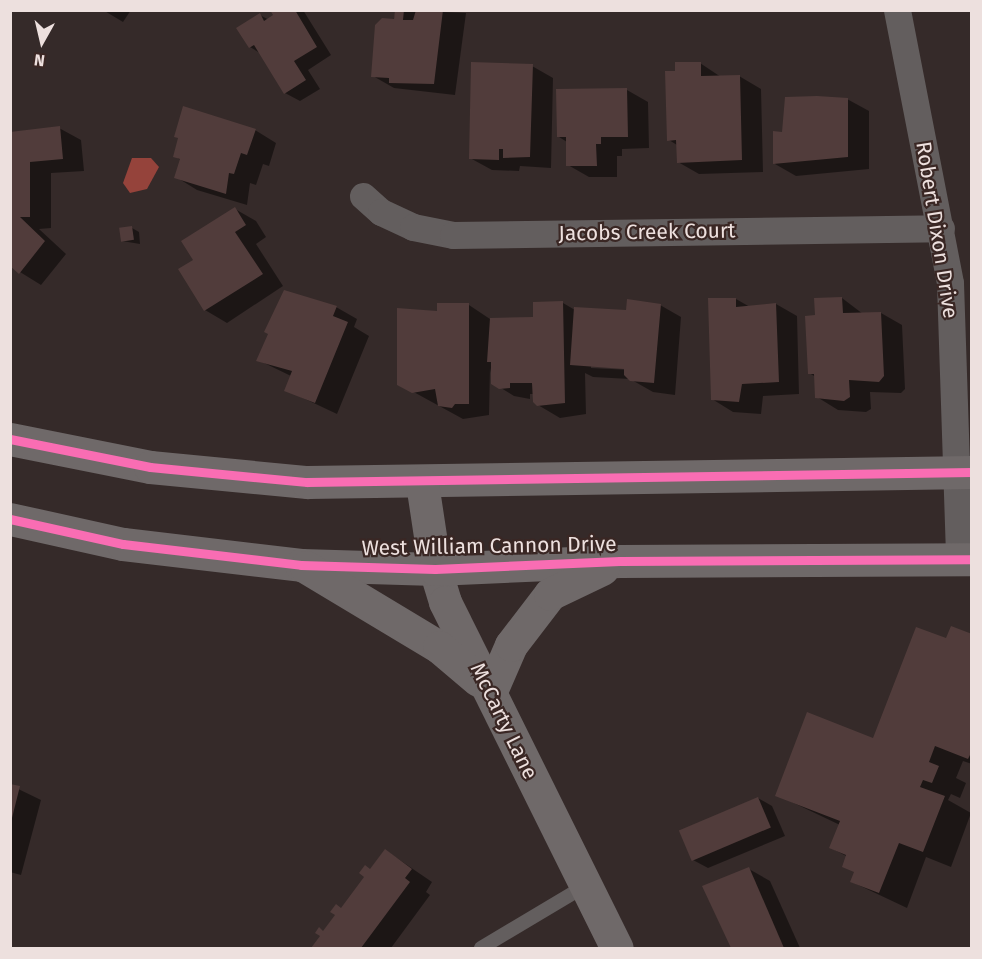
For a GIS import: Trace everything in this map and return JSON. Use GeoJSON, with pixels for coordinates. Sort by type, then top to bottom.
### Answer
{"type":"FeatureCollection","features":[{"type":"Feature","properties":{"kind":"main road"},"geometry":{"type":"LineString","coordinates":[[10,439],[104,460],[206,474],[307,482],[422,483],[965,472]]}},
{"type":"Feature","properties":{"kind":"main road","name":"McCarty Lane"},"geometry":{"type":"LineString","coordinates":[[422,483],[435,569],[444,602],[491,691],[617,948]]}},
{"type":"Feature","properties":{"kind":"main road","name":"West William Cannon Drive"},"geometry":{"type":"LineString","coordinates":[[10,519],[123,544],[301,565],[435,569],[620,561],[965,559]]}},
{"type":"Feature","properties":{"kind":"main road"},"geometry":{"type":"LineString","coordinates":[[301,565],[439,647],[491,691],[511,645],[550,594],[575,579],[620,561]]}},
{"type":"Feature","properties":{"kind":"street","name":"Robert Dixon Drive"},"geometry":{"type":"LineString","coordinates":[[897,10],[950,283],[965,472],[965,559]]}},
{"type":"Feature","properties":{"kind":"street","name":"Jacobs Creek Court"},"geometry":{"type":"LineString","coordinates":[[363,196],[381,212],[414,227],[453,235],[941,228]]}},
{"type":"Feature","properties":{"kind":"lane"},"geometry":{"type":"LineString","coordinates":[[481,948],[585,886]]}},
{"type":"Feature","properties":{"kind":"shaded area"},"geometry":{"type":"Polygon","coordinates":[[[132,158],[151,158],[159,167],[147,189],[130,193],[123,183],[132,158]]]}},
{"type":"Feature","properties":{"kind":"building"},"geometry":{"type":"Polygon","coordinates":[[[270,10],[295,10],[317,47],[294,61],[306,80],[284,94],[254,45],[249,48],[236,28],[260,13],[264,21],[273,15],[270,10]]]}},
{"type":"Feature","properties":{"kind":"building"},"geometry":{"type":"Polygon","coordinates":[[[395,10],[404,10],[403,20],[413,20],[416,10],[443,10],[434,84],[389,83],[389,78],[371,77],[375,25],[382,18],[394,19],[395,10]]]}},
{"type":"Feature","properties":{"kind":"building"},"geometry":{"type":"Polygon","coordinates":[[[471,62],[533,64],[530,157],[503,158],[503,149],[499,149],[499,160],[469,159],[471,62]]]}},
{"type":"Feature","properties":{"kind":"building"},"geometry":{"type":"Polygon","coordinates":[[[675,62],[701,62],[701,76],[740,75],[742,160],[677,163],[676,140],[667,141],[665,71],[675,71],[675,62]]]}},
{"type":"Feature","properties":{"kind":"building"},"geometry":{"type":"Polygon","coordinates":[[[627,88],[628,137],[601,137],[601,144],[596,144],[597,166],[566,166],[566,137],[557,137],[556,89],[627,88]]]}},
{"type":"Feature","properties":{"kind":"building"},"geometry":{"type":"Polygon","coordinates":[[[785,97],[848,98],[848,157],[773,164],[773,131],[782,132],[785,97]]]}},
{"type":"Feature","properties":{"kind":"building"},"geometry":{"type":"Polygon","coordinates":[[[183,106],[256,129],[247,155],[241,153],[234,174],[229,173],[226,194],[174,178],[180,159],[173,157],[178,138],[174,137],[183,106]]]}},
{"type":"Feature","properties":{"kind":"building"},"geometry":{"type":"Polygon","coordinates":[[[60,126],[63,159],[30,162],[30,217],[20,217],[45,241],[19,274],[10,266],[10,132],[60,126]]]}},
{"type":"Feature","properties":{"kind":"building"},"geometry":{"type":"Polygon","coordinates":[[[235,207],[246,225],[235,232],[263,274],[204,311],[178,269],[193,260],[181,241],[235,207]]]}},
{"type":"Feature","properties":{"kind":"building"},"geometry":{"type":"Polygon","coordinates":[[[132,226],[134,240],[121,242],[119,228],[132,226]]]}},
{"type":"Feature","properties":{"kind":"building"},"geometry":{"type":"Polygon","coordinates":[[[284,290],[337,306],[333,316],[348,322],[315,403],[284,391],[292,371],[256,361],[268,334],[264,332],[284,290]]]}},
{"type":"Feature","properties":{"kind":"building"},"geometry":{"type":"Polygon","coordinates":[[[842,297],[843,313],[881,312],[884,376],[879,382],[849,380],[850,397],[844,401],[815,398],[814,374],[808,374],[805,316],[815,315],[814,298],[842,297]]]}},
{"type":"Feature","properties":{"kind":"building"},"geometry":{"type":"Polygon","coordinates":[[[708,298],[736,298],[736,307],[776,303],[779,382],[742,384],[739,402],[711,400],[708,298]]]}},
{"type":"Feature","properties":{"kind":"building"},"geometry":{"type":"Polygon","coordinates":[[[627,299],[661,304],[654,383],[630,381],[624,375],[624,369],[570,365],[574,307],[626,310],[627,299]]]}},
{"type":"Feature","properties":{"kind":"building"},"geometry":{"type":"Polygon","coordinates":[[[563,301],[565,403],[537,406],[533,402],[532,383],[510,383],[510,388],[499,389],[491,384],[491,362],[487,362],[490,318],[533,317],[533,302],[563,301]]]}},
{"type":"Feature","properties":{"kind":"building"},"geometry":{"type":"Polygon","coordinates":[[[437,303],[469,303],[469,404],[455,404],[452,408],[438,406],[435,389],[412,393],[397,385],[397,308],[437,311],[437,303]]]}},
{"type":"Feature","properties":{"kind":"building"},"geometry":{"type":"Polygon","coordinates":[[[951,626],[972,634],[972,751],[968,759],[935,746],[929,762],[939,766],[932,783],[923,780],[920,787],[945,796],[923,852],[899,843],[879,893],[850,882],[854,872],[842,867],[846,855],[829,848],[840,821],[775,796],[807,712],[873,738],[916,627],[946,638],[951,626]]]}},
{"type":"Feature","properties":{"kind":"building"},"geometry":{"type":"Polygon","coordinates":[[[10,784],[20,786],[11,822],[10,822],[10,784]]]}},
{"type":"Feature","properties":{"kind":"building"},"geometry":{"type":"Polygon","coordinates":[[[758,797],[771,827],[692,861],[679,831],[758,797]]]}},
{"type":"Feature","properties":{"kind":"building"},"geometry":{"type":"Polygon","coordinates":[[[385,849],[412,869],[405,878],[410,882],[361,948],[311,948],[320,936],[315,933],[319,927],[323,931],[335,915],[330,912],[336,904],[341,908],[364,877],[359,873],[365,865],[370,869],[385,849]]]}},
{"type":"Feature","properties":{"kind":"building"},"geometry":{"type":"Polygon","coordinates":[[[749,867],[784,948],[731,948],[702,886],[749,867]]]}},
{"type":"Feature","properties":{"kind":"cycle path"},"geometry":{"type":"LineString","coordinates":[[10,439],[150,467],[307,482],[972,472]]}},
{"type":"Feature","properties":{"kind":"cycle path"},"geometry":{"type":"LineString","coordinates":[[10,519],[123,544],[301,565],[435,569],[620,561],[972,559]]}}]}
